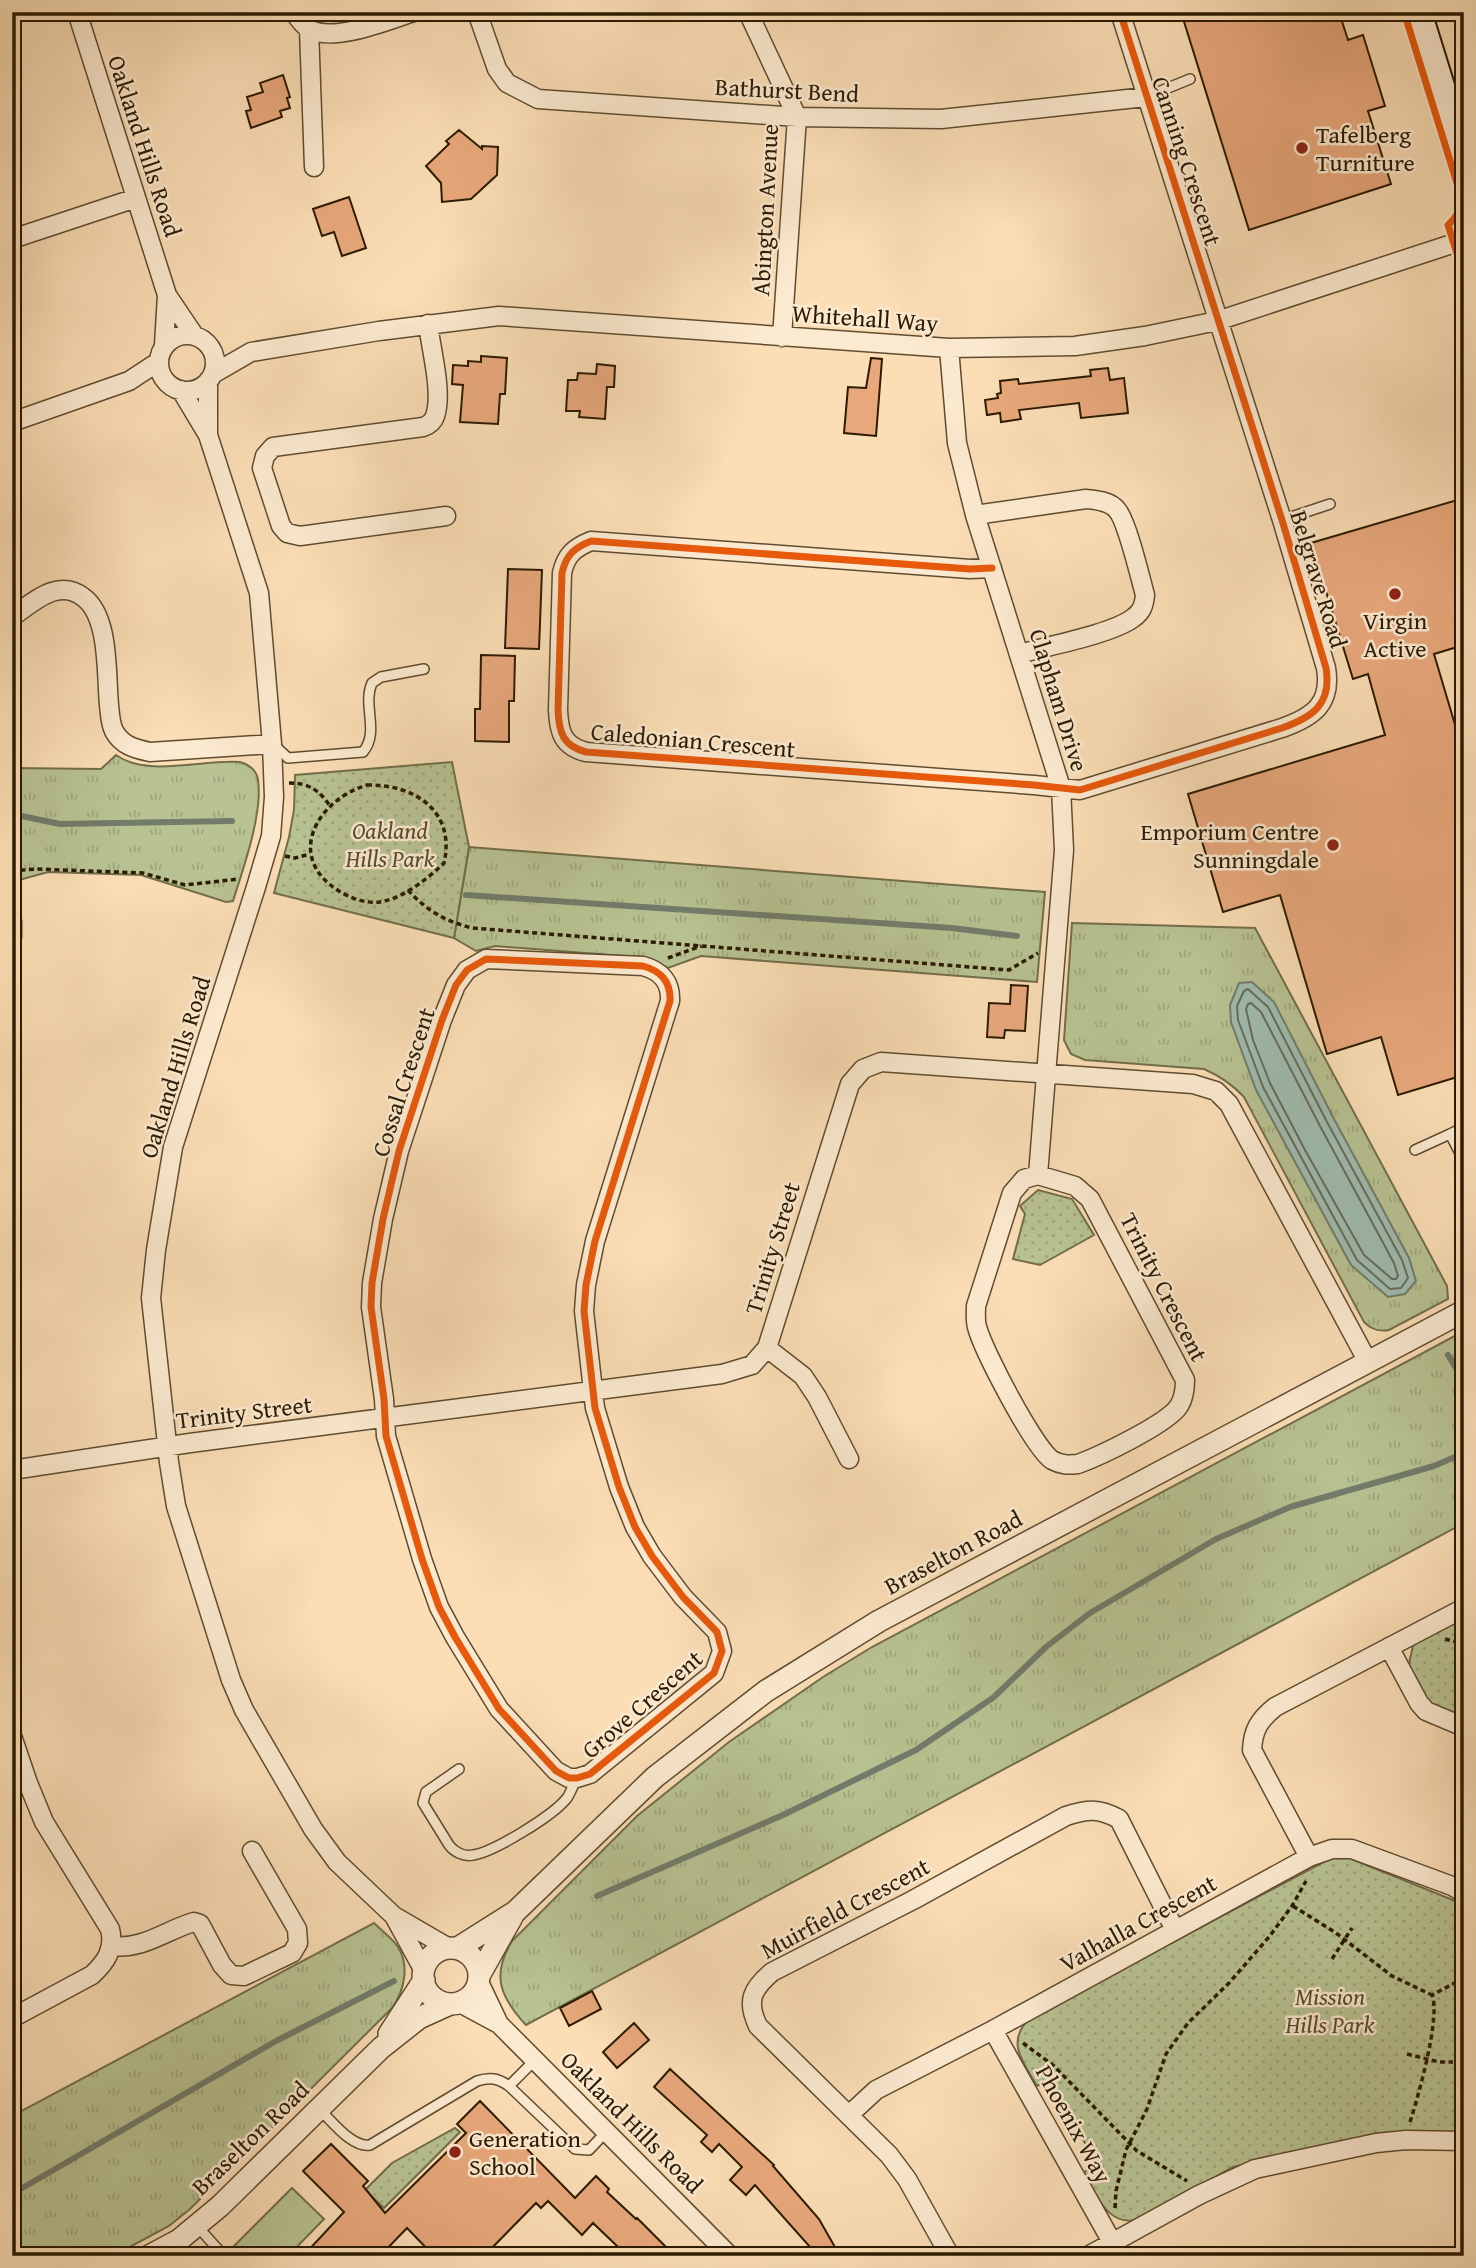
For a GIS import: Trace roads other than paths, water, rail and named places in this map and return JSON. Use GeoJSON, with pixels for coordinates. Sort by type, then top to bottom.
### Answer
{"type":"FeatureCollection","features":[{"type":"Feature","properties":{"kind":"main road"},"geometry":{"type":"LineString","coordinates":[[1419,12],[1464,157]]}},
{"type":"Feature","properties":{"kind":"street","name":"Oakland Hills Road"},"geometry":{"type":"LineString","coordinates":[[77,12],[167,295],[201,339]]}},
{"type":"Feature","properties":{"kind":"street"},"geometry":{"type":"LineString","coordinates":[[294,12],[309,29],[323,33],[349,31],[414,12]]}},
{"type":"Feature","properties":{"kind":"street","name":"Bathurst Bend"},"geometry":{"type":"LineString","coordinates":[[477,12],[496,69],[507,83],[538,99],[797,117],[941,119],[1146,97]]}},
{"type":"Feature","properties":{"kind":"street","name":"Abington Avenue"},"geometry":{"type":"LineString","coordinates":[[748,12],[797,117],[782,337]]}},
{"type":"Feature","properties":{"kind":"street","name":"Canning Crescent"},"geometry":{"type":"LineString","coordinates":[[1120,12],[1217,321]]}},
{"type":"Feature","properties":{"kind":"street"},"geometry":{"type":"LineString","coordinates":[[309,29],[314,167]]}},
{"type":"Feature","properties":{"kind":"street"},"geometry":{"type":"LineString","coordinates":[[12,239],[136,198]]}},
{"type":"Feature","properties":{"kind":"street","name":"Whitehall Way"},"geometry":{"type":"LineString","coordinates":[[211,377],[251,352],[428,324],[499,316],[949,348],[1075,346],[1145,336],[1217,321],[1464,240]]}},
{"type":"Feature","properties":{"kind":"street","name":"Oakland Hills Road"},"geometry":{"type":"LineString","coordinates":[[161,353],[167,295]]}},
{"type":"Feature","properties":{"kind":"street","name":"Belgrave Road"},"geometry":{"type":"LineString","coordinates":[[1061,788],[1080,790],[1282,728],[1313,714],[1323,701],[1327,678],[1282,520],[1217,321]]}},
{"type":"Feature","properties":{"kind":"street"},"geometry":{"type":"LineString","coordinates":[[428,324],[437,397],[436,414],[427,426],[273,447],[265,456],[262,468],[281,526],[292,535],[446,516]]}},
{"type":"Feature","properties":{"kind":"street"},"geometry":{"type":"LineString","coordinates":[[12,422],[129,381],[179,335],[201,339],[215,357],[211,377],[194,390],[129,381]]}},
{"type":"Feature","properties":{"kind":"street","name":"Whitehall Way"},"geometry":{"type":"LineString","coordinates":[[201,339],[251,352]]}},
{"type":"Feature","properties":{"kind":"street","name":"Clapham Drive"},"geometry":{"type":"LineString","coordinates":[[949,348],[957,443],[975,515],[1061,788],[1064,850],[1046,1073]]}},
{"type":"Feature","properties":{"kind":"street"},"geometry":{"type":"LineString","coordinates":[[161,353],[160,370],[173,386]]}},
{"type":"Feature","properties":{"kind":"street","name":"Oakland Hills Road"},"geometry":{"type":"LineString","coordinates":[[208,435],[211,377]]}},
{"type":"Feature","properties":{"kind":"street","name":"Oakland Hills Road"},"geometry":{"type":"LineString","coordinates":[[173,386],[208,435],[259,593],[274,782],[271,836],[173,1147],[162,1211],[151,1298],[176,1506],[214,1627],[244,1710],[313,1829],[337,1862],[394,1916],[454,1948]]}},
{"type":"Feature","properties":{"kind":"street"},"geometry":{"type":"LineString","coordinates":[[975,515],[1086,499],[1099,500],[1117,510],[1126,531],[1145,595],[1139,613],[1120,625],[1019,654]]}},
{"type":"Feature","properties":{"kind":"street","name":"Caledonian Crescent"},"geometry":{"type":"LineString","coordinates":[[992,568],[970,569],[591,541],[580,545],[572,550],[566,559],[562,573],[558,726],[567,744],[586,752],[1061,788]]}},
{"type":"Feature","properties":{"kind":"street"},"geometry":{"type":"LineString","coordinates":[[12,617],[54,590],[73,591],[90,602],[102,628],[111,722],[120,740],[135,749],[150,752],[272,744]]}},
{"type":"Feature","properties":{"kind":"street"},"geometry":{"type":"LineString","coordinates":[[12,921],[12,937]]}},
{"type":"Feature","properties":{"kind":"street","name":"Cossal Crescent"},"geometry":{"type":"LineString","coordinates":[[385,1419],[371,1307],[372,1283],[383,1219],[399,1151],[442,1020],[456,985],[467,970],[486,959],[643,967],[659,973],[671,993],[589,1263],[584,1311],[594,1392]]}},
{"type":"Feature","properties":{"kind":"street","name":"Trinity Street"},"geometry":{"type":"LineString","coordinates":[[12,1470],[167,1447],[594,1392],[736,1371],[752,1365],[766,1349],[846,1093],[856,1076],[872,1065],[890,1061],[1201,1085],[1224,1097],[1368,1362]]}},
{"type":"Feature","properties":{"kind":"street"},"geometry":{"type":"LineString","coordinates":[[1038,1175],[1046,1073]]}},
{"type":"Feature","properties":{"kind":"street","name":"Trinity Crescent"},"geometry":{"type":"LineString","coordinates":[[1038,1175],[1075,1186],[1090,1199],[1185,1380],[1181,1403],[1167,1419],[1078,1464],[1065,1465],[1053,1461],[1036,1444],[985,1348],[975,1317],[976,1306],[1012,1193],[1024,1179],[1038,1175]]}},
{"type":"Feature","properties":{"kind":"street","name":"Braselton Road"},"geometry":{"type":"LineString","coordinates":[[454,1948],[515,1912],[655,1777],[766,1691],[879,1621],[1464,1311]]}},
{"type":"Feature","properties":{"kind":"street"},"geometry":{"type":"LineString","coordinates":[[766,1349],[803,1376],[849,1459]]}},
{"type":"Feature","properties":{"kind":"street","name":"Grove Crescent"},"geometry":{"type":"LineString","coordinates":[[385,1419],[392,1462],[439,1607],[499,1709],[556,1771],[569,1778],[577,1778],[590,1774],[715,1672],[722,1651],[717,1632],[666,1577],[635,1527],[619,1487],[595,1408],[594,1392]]}},
{"type":"Feature","properties":{"kind":"street"},"geometry":{"type":"LineString","coordinates":[[1309,1857],[1252,1750],[1256,1728],[1261,1718],[1275,1707],[1464,1608]]}},
{"type":"Feature","properties":{"kind":"street"},"geometry":{"type":"LineString","coordinates":[[1389,1647],[1419,1703],[1426,1710],[1464,1727]]}},
{"type":"Feature","properties":{"kind":"street"},"geometry":{"type":"LineString","coordinates":[[12,1736],[44,1822],[110,1929],[112,1947],[103,1965],[92,1975],[12,2018]]}},
{"type":"Feature","properties":{"kind":"street","name":"Muirfield Crescent"},"geometry":{"type":"LineString","coordinates":[[950,2256],[907,2179],[889,2155],[758,2026],[753,2015],[753,1992],[758,1984],[772,1972],[1066,1816],[1087,1809],[1105,1811],[1119,1819],[1175,1930]]}},
{"type":"Feature","properties":{"kind":"street","name":"Valhalla Crescent"},"geometry":{"type":"LineString","coordinates":[[849,2115],[876,2090],[993,2030],[1309,1857],[1332,1849],[1352,1849],[1452,1886],[1464,1893]]}},
{"type":"Feature","properties":{"kind":"street"},"geometry":{"type":"LineString","coordinates":[[112,1947],[123,1948],[145,1943],[194,1922],[200,1924],[222,1965],[231,1975],[244,1976],[292,1953],[298,1943],[296,1928],[252,1851]]}},
{"type":"Feature","properties":{"kind":"street","name":"Braselton Road"},"geometry":{"type":"LineString","coordinates":[[479,1978],[515,1912]]}},
{"type":"Feature","properties":{"kind":"street","name":"Oakland Hills Road"},"geometry":{"type":"LineString","coordinates":[[394,1916],[424,1975]]}},
{"type":"Feature","properties":{"kind":"street"},"geometry":{"type":"LineString","coordinates":[[454,1948],[471,1955],[477,1963],[479,1978],[471,1997],[455,2003],[439,2002],[431,1996],[424,1975],[432,1955],[454,1948]]}},
{"type":"Feature","properties":{"kind":"street","name":"Braselton Road"},"geometry":{"type":"LineString","coordinates":[[381,2048],[424,1975]]}},
{"type":"Feature","properties":{"kind":"street","name":"Oakland Hills Road"},"geometry":{"type":"LineString","coordinates":[[479,1978],[499,2024]]}},
{"type":"Feature","properties":{"kind":"street","name":"Oakland Hills Road"},"geometry":{"type":"LineString","coordinates":[[455,2003],[499,2024],[730,2256]]}},
{"type":"Feature","properties":{"kind":"street","name":"Braselton Road"},"geometry":{"type":"LineString","coordinates":[[149,2256],[184,2248],[197,2225],[220,2206],[381,2048],[419,2018],[455,2003]]}},
{"type":"Feature","properties":{"kind":"street","name":"Phoenix Way"},"geometry":{"type":"LineString","coordinates":[[993,2030],[1112,2242]]}},
{"type":"Feature","properties":{"kind":"street"},"geometry":{"type":"LineString","coordinates":[[1088,2256],[1209,2190],[1255,2169],[1376,2143],[1406,2140],[1464,2141]]}},
{"type":"Feature","properties":{"kind":"lane"},"geometry":{"type":"LineString","coordinates":[[1146,97],[1190,79]]}},
{"type":"Feature","properties":{"kind":"lane"},"geometry":{"type":"LineString","coordinates":[[1282,520],[1329,504]]}},
{"type":"Feature","properties":{"kind":"lane"},"geometry":{"type":"LineString","coordinates":[[272,744],[288,758],[363,752],[368,745],[371,729],[369,696],[372,683],[381,677],[424,669]]}},
{"type":"Feature","properties":{"kind":"lane"},"geometry":{"type":"LineString","coordinates":[[1415,1150],[1464,1127]]}},
{"type":"Feature","properties":{"kind":"lane"},"geometry":{"type":"LineString","coordinates":[[1450,1134],[1464,1161]]}},
{"type":"Feature","properties":{"kind":"lane"},"geometry":{"type":"LineString","coordinates":[[459,1769],[426,1792],[423,1803],[453,1850],[466,1855],[480,1853],[548,1816],[566,1798],[577,1778]]}},
{"type":"Feature","properties":{"kind":"lane"},"geometry":{"type":"LineString","coordinates":[[509,2085],[535,2060]]}},
{"type":"Feature","properties":{"kind":"lane"},"geometry":{"type":"LineString","coordinates":[[319,2108],[360,2145],[376,2143],[477,2081],[485,2078],[499,2079],[509,2085],[570,2146],[579,2151],[589,2150],[607,2131]]}},
{"type":"Feature","properties":{"kind":"lane"},"geometry":{"type":"LineString","coordinates":[[197,2225],[224,2256]]}},
{"type":"Feature","properties":{"kind":"water"},"geometry":{"type":"Polygon","coordinates":[[[1252,982],[1274,1002],[1409,1258],[1416,1281],[1405,1294],[1388,1297],[1351,1265],[1256,1090],[1231,1022],[1230,1005],[1239,983],[1252,982]]]}},
{"type":"Feature","properties":{"kind":"waterway"},"geometry":{"type":"LineString","coordinates":[[12,814],[60,824],[232,821]]}},
{"type":"Feature","properties":{"kind":"waterway"},"geometry":{"type":"LineString","coordinates":[[466,895],[952,928],[1017,936]]}},
{"type":"Feature","properties":{"kind":"waterway"},"geometry":{"type":"LineString","coordinates":[[1448,1355],[1464,1381]]}},
{"type":"Feature","properties":{"kind":"waterway"},"geometry":{"type":"LineString","coordinates":[[597,1896],[783,1815],[916,1750],[994,1697],[1046,1647],[1090,1613],[1216,1539],[1290,1507],[1434,1466],[1464,1453]]}},
{"type":"Feature","properties":{"kind":"waterway"},"geometry":{"type":"LineString","coordinates":[[12,2194],[276,2041],[394,1981]]}},
{"type":"Feature","properties":{"kind":"place","name":"Tafelberg Turniture"},"geometry":{"type":"Point","coordinates":[1302,148]}},
{"type":"Feature","properties":{"kind":"place","name":"Virgin Active"},"geometry":{"type":"Point","coordinates":[1395,594]}},
{"type":"Feature","properties":{"kind":"place","name":"Emporium Centre Sunningdale"},"geometry":{"type":"Point","coordinates":[1333,845]}},
{"type":"Feature","properties":{"kind":"place","name":"Generation School"},"geometry":{"type":"Point","coordinates":[455,2152]}},
{"type":"Feature","properties":{"kind":"park label","name":"Oakland Hills Park"},"geometry":{"type":"Point","coordinates":[390,844]}},
{"type":"Feature","properties":{"kind":"park label","name":"Mission Hills Park"},"geometry":{"type":"Point","coordinates":[1330,2010]}}]}
